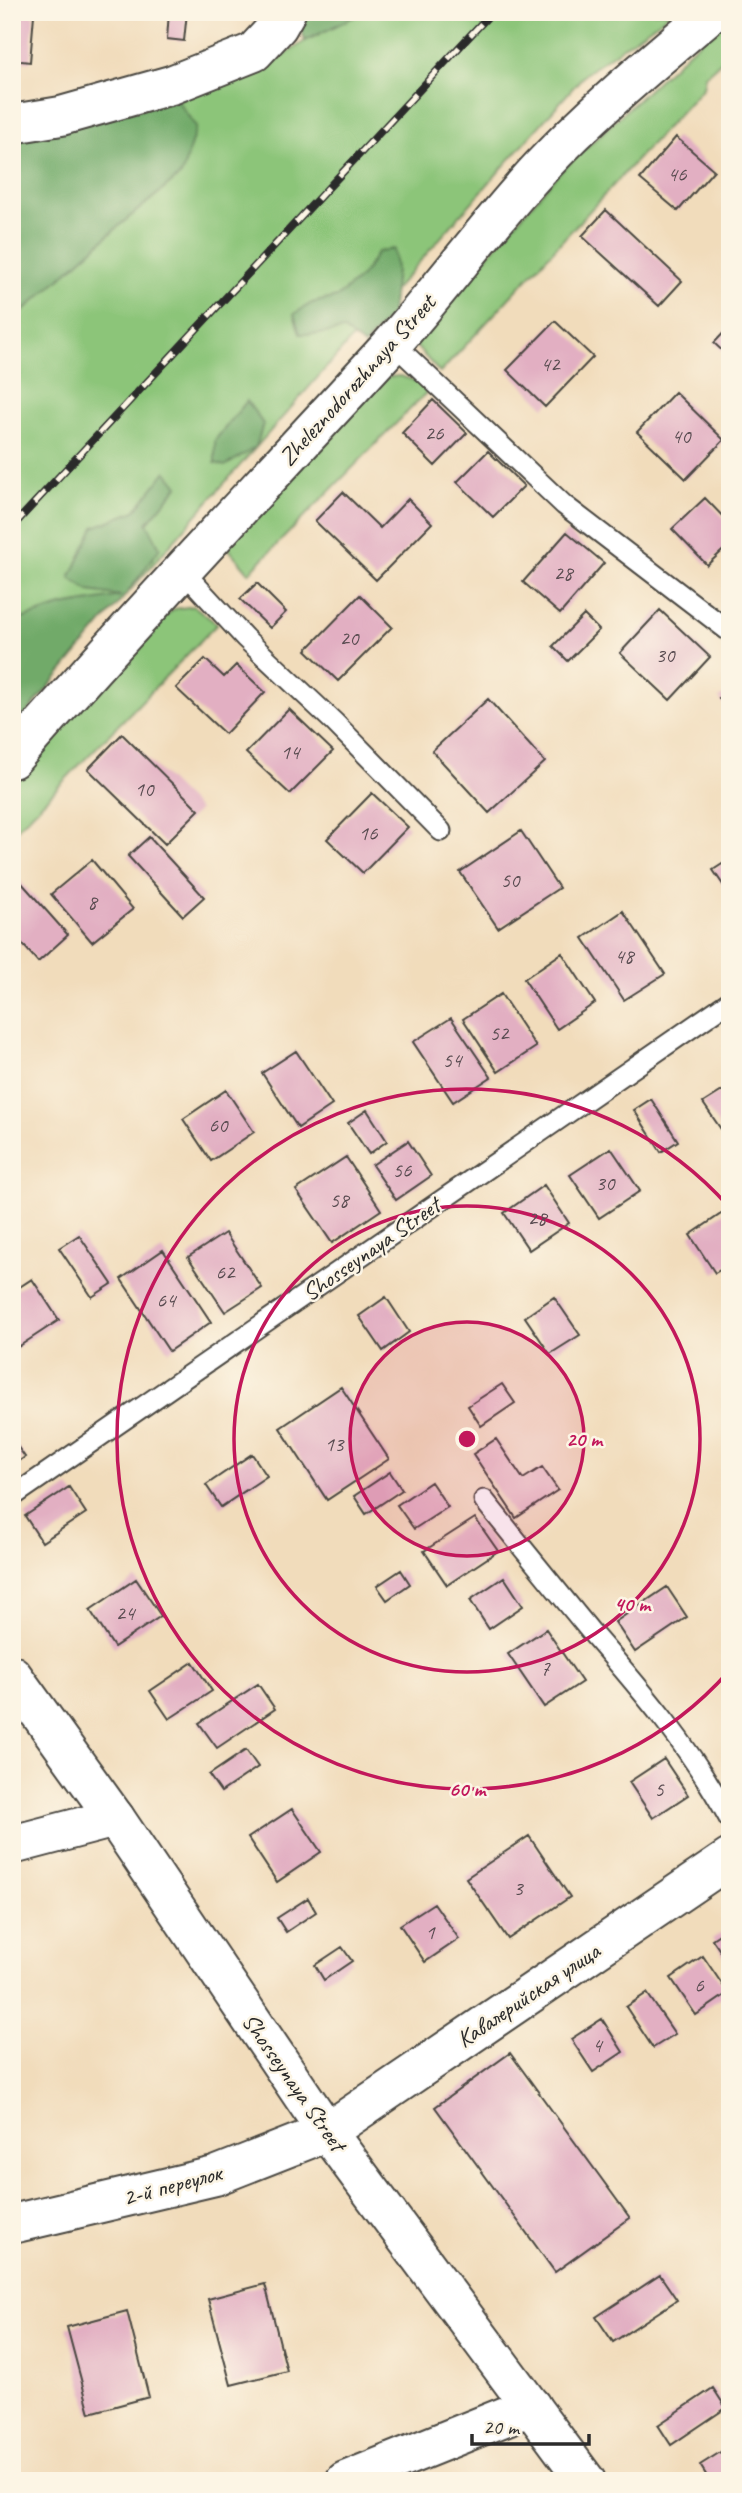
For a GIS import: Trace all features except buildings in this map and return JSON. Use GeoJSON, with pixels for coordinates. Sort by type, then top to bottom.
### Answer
{"type":"FeatureCollection","features":[{"type":"Feature","properties":{"kind":"street"},"geometry":{"type":"LineString","coordinates":[[12,124],[61,116],[170,85],[254,52],[278,26],[286,12]]}},
{"type":"Feature","properties":{"kind":"street","name":"Zheleznodorozhnaya Street"},"geometry":{"type":"LineString","coordinates":[[12,759],[121,635],[393,342],[540,168],[639,74],[712,12]]}},
{"type":"Feature","properties":{"kind":"street","name":"Shosseynaya Street"},"geometry":{"type":"LineString","coordinates":[[12,1675],[116,1818],[327,2132],[586,2481]]}},
{"type":"Feature","properties":{"kind":"street"},"geometry":{"type":"LineString","coordinates":[[12,1845],[116,1818]]}},
{"type":"Feature","properties":{"kind":"street","name":"Кавалерийская улица"},"geometry":{"type":"LineString","coordinates":[[327,2132],[730,1858]]}},
{"type":"Feature","properties":{"kind":"street","name":"2-й переулок"},"geometry":{"type":"LineString","coordinates":[[12,2224],[215,2176],[327,2132]]}},
{"type":"Feature","properties":{"kind":"street"},"geometry":{"type":"LineString","coordinates":[[345,2481],[531,2406]]}},
{"type":"Feature","properties":{"kind":"lane"},"geometry":{"type":"LineString","coordinates":[[393,342],[564,505],[730,632]]}},
{"type":"Feature","properties":{"kind":"lane"},"geometry":{"type":"LineString","coordinates":[[183,571],[245,638],[334,722],[441,831]]}},
{"type":"Feature","properties":{"kind":"lane","name":"Shosseynaya Street"},"geometry":{"type":"LineString","coordinates":[[12,1497],[730,1001]]}},
{"type":"Feature","properties":{"kind":"lane"},"geometry":{"type":"LineString","coordinates":[[484,1500],[538,1569],[662,1715],[712,1787],[730,1820]]}},
{"type":"Feature","properties":{"kind":"green space"},"geometry":{"type":"Polygon","coordinates":[[[300,12],[363,12],[305,41],[298,19],[300,12]]]}},
{"type":"Feature","properties":{"kind":"green space"},"geometry":{"type":"Polygon","coordinates":[[[363,12],[672,12],[585,74],[125,596],[62,606],[12,622],[12,321],[182,174],[177,100],[267,67],[305,41],[363,12]]]}},
{"type":"Feature","properties":{"kind":"green space"},"geometry":{"type":"Polygon","coordinates":[[[730,13],[730,66],[722,60],[705,76],[703,88],[440,373],[413,343],[557,175],[730,13]]]}},
{"type":"Feature","properties":{"kind":"green space"},"geometry":{"type":"Polygon","coordinates":[[[177,100],[196,127],[182,174],[12,321],[12,139],[177,100]]]}},
{"type":"Feature","properties":{"kind":"green space"},"geometry":{"type":"Polygon","coordinates":[[[394,249],[396,271],[391,315],[364,346],[344,330],[300,334],[294,314],[312,303],[337,297],[362,276],[378,252],[394,249]]]}},
{"type":"Feature","properties":{"kind":"green space"},"geometry":{"type":"Polygon","coordinates":[[[400,376],[419,382],[428,391],[249,573],[222,541],[372,378],[400,376]]]}},
{"type":"Feature","properties":{"kind":"green space"},"geometry":{"type":"Polygon","coordinates":[[[247,401],[263,424],[256,447],[225,466],[215,463],[215,440],[247,401]]]}},
{"type":"Feature","properties":{"kind":"green space"},"geometry":{"type":"Polygon","coordinates":[[[166,471],[178,486],[147,523],[160,548],[125,596],[12,731],[12,622],[62,606],[121,596],[89,591],[70,578],[94,527],[135,511],[166,471]]]}},
{"type":"Feature","properties":{"kind":"green space"},"geometry":{"type":"Polygon","coordinates":[[[194,606],[217,624],[12,834],[12,781],[149,630],[174,609],[194,606]]]}},
{"type":"Feature","properties":{"kind":"railway"},"geometry":{"type":"LineString","coordinates":[[12,527],[492,12]]}}]}
